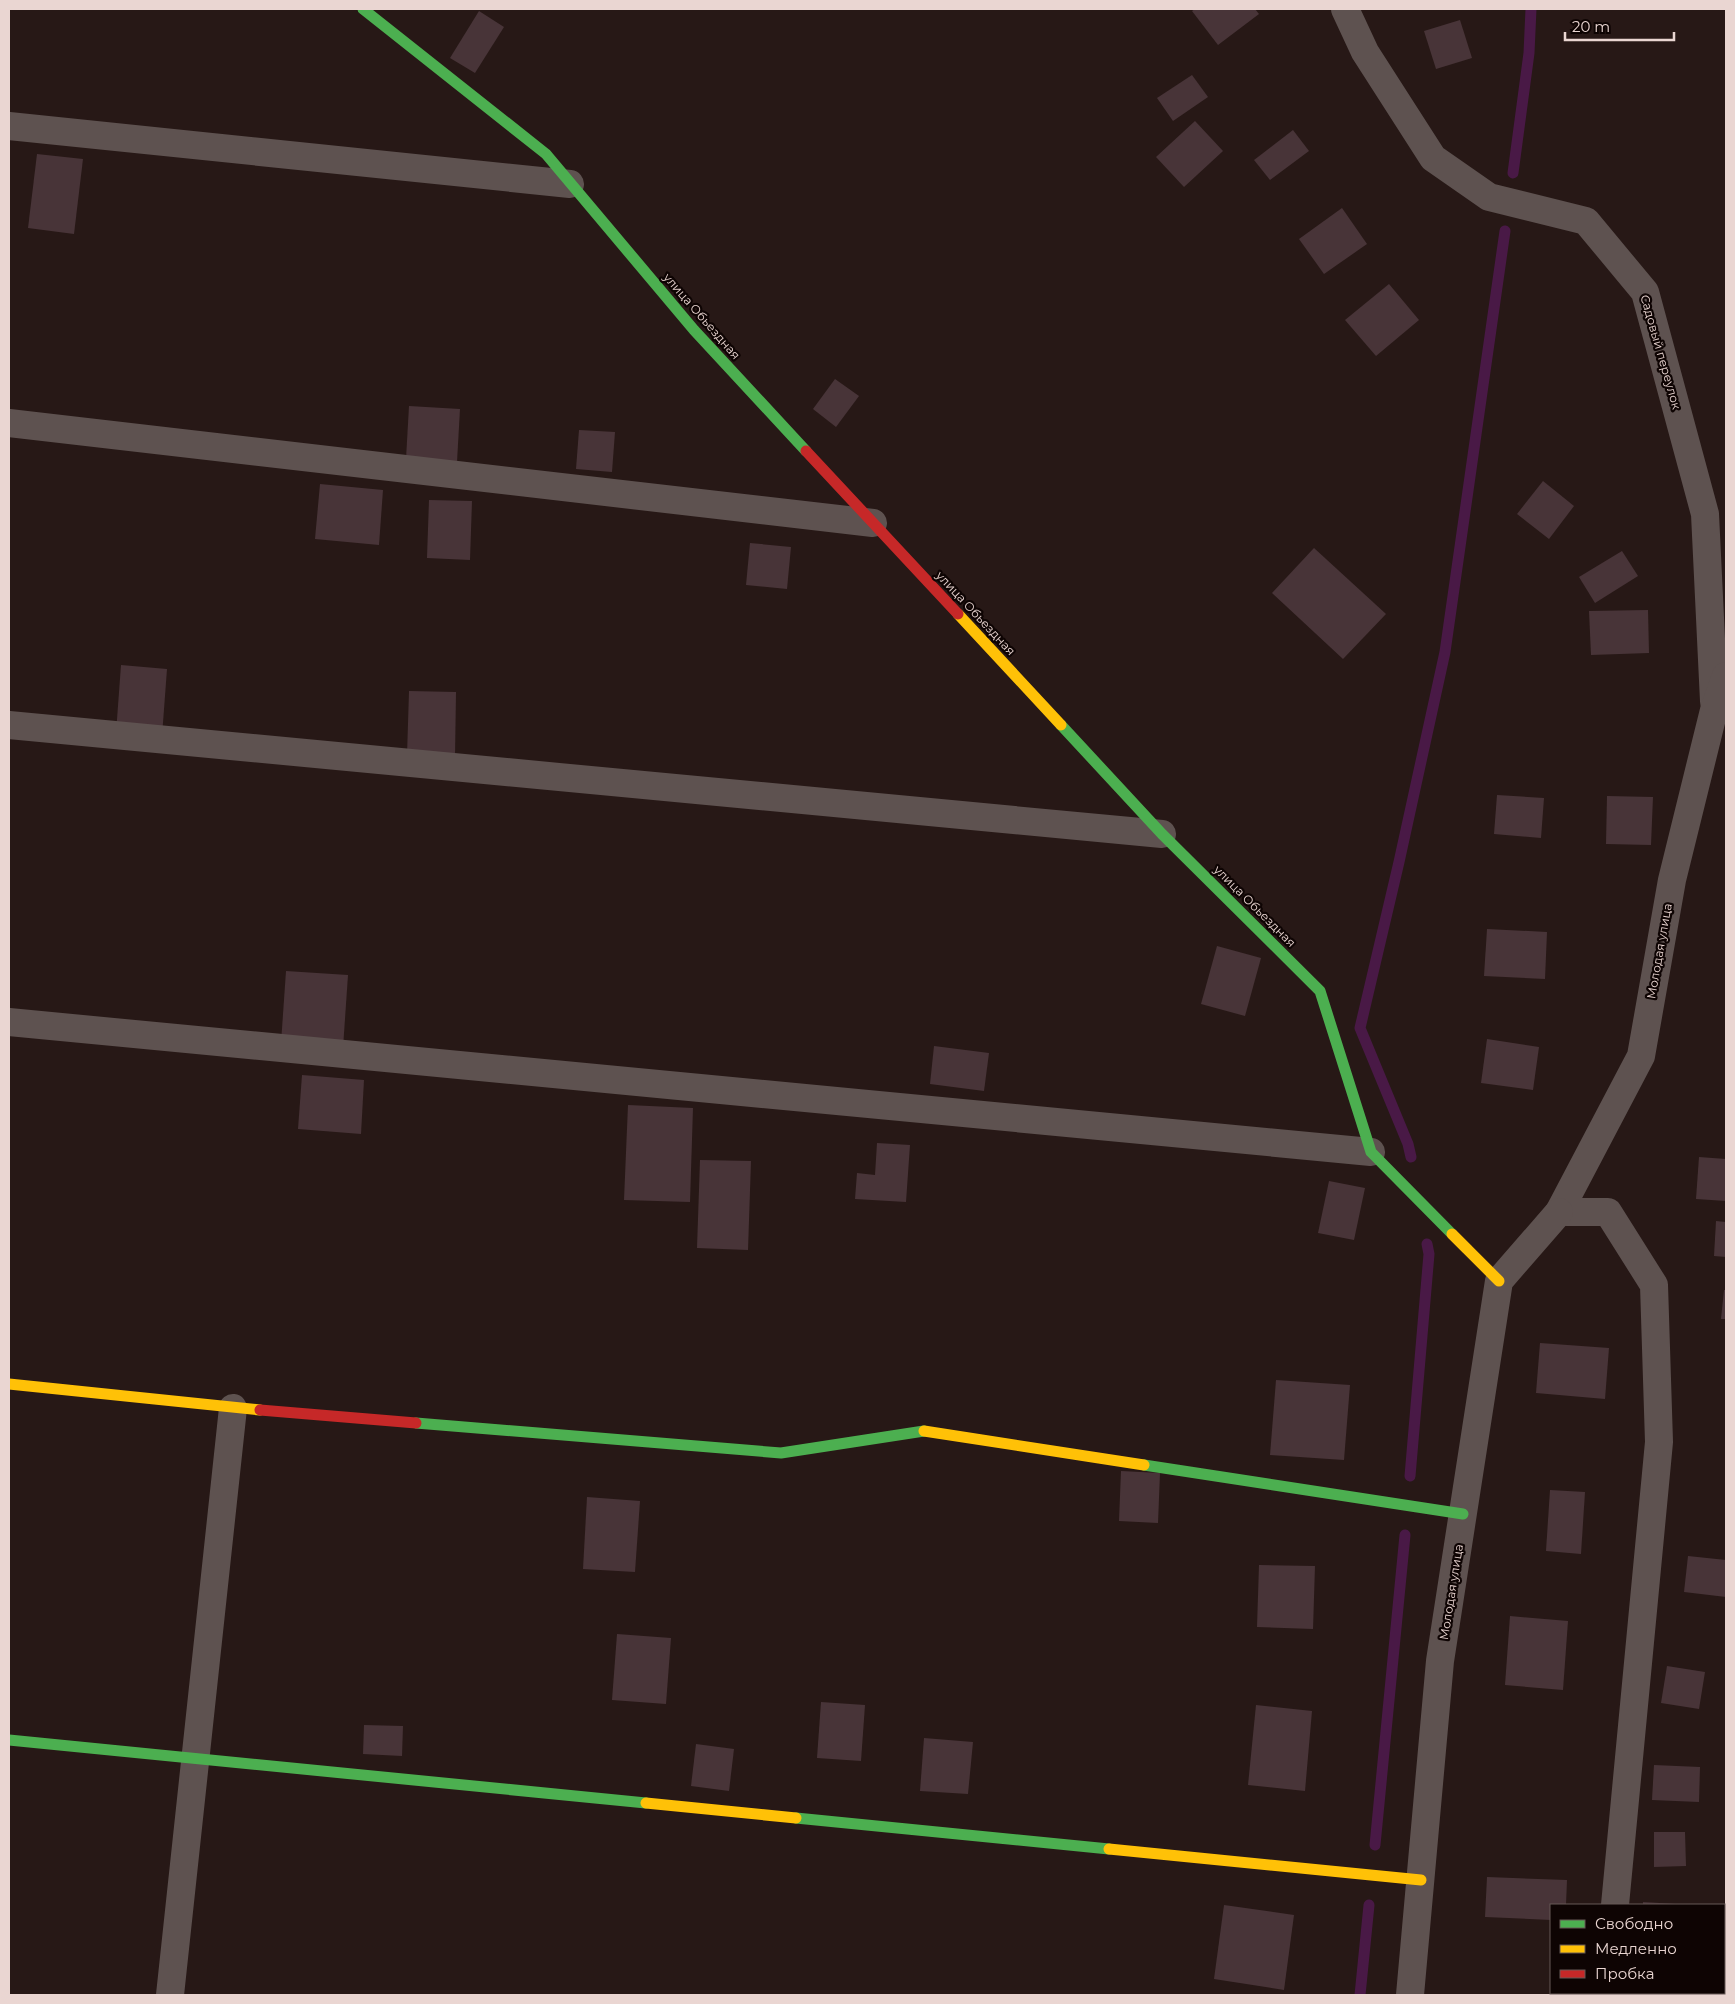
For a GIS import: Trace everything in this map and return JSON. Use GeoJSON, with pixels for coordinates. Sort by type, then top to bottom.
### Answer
{"type":"FeatureCollection","features":[{"type":"Feature","properties":{"kind":"street","name":"улица Обьездная"},"geometry":{"type":"LineString","coordinates":[[364,9],[546,154],[694,330],[1162,834],[1320,991],[1370,1152],[1499,1281]]}},
{"type":"Feature","properties":{"kind":"street","name":"Садовый переулок"},"geometry":{"type":"LineString","coordinates":[[1345,9],[1365,52],[1433,158],[1489,197],[1586,221],[1644,292],[1705,514],[1720,711]]}},
{"type":"Feature","properties":{"kind":"street"},"geometry":{"type":"LineString","coordinates":[[9,126],[570,184]]}},
{"type":"Feature","properties":{"kind":"street"},"geometry":{"type":"LineString","coordinates":[[9,423],[873,523]]}},
{"type":"Feature","properties":{"kind":"street","name":"Молодая улица"},"geometry":{"type":"LineString","coordinates":[[1410,1995],[1440,1661],[1499,1281],[1559,1212],[1641,1056],[1672,880],[1720,711],[1726,676]]}},
{"type":"Feature","properties":{"kind":"street"},"geometry":{"type":"LineString","coordinates":[[9,725],[1162,834]]}},
{"type":"Feature","properties":{"kind":"street"},"geometry":{"type":"LineString","coordinates":[[9,1022],[1370,1152]]}},
{"type":"Feature","properties":{"kind":"street"},"geometry":{"type":"LineString","coordinates":[[1559,1212],[1608,1212],[1654,1285],[1659,1442],[1615,1904]]}},
{"type":"Feature","properties":{"kind":"street"},"geometry":{"type":"LineString","coordinates":[[9,1384],[233,1408],[781,1453],[927,1431],[1463,1514]]}},
{"type":"Feature","properties":{"kind":"street"},"geometry":{"type":"LineString","coordinates":[[170,1995],[233,1408]]}},
{"type":"Feature","properties":{"kind":"street"},"geometry":{"type":"LineString","coordinates":[[9,1740],[196,1757],[1421,1880]]}},
{"type":"Feature","properties":{"kind":"building"},"geometry":{"type":"Polygon","coordinates":[[[1195,9],[1255,9],[1259,14],[1218,45],[1192,11],[1195,9]]]}},
{"type":"Feature","properties":{"kind":"building"},"geometry":{"type":"Polygon","coordinates":[[[479,11],[504,27],[475,73],[450,58],[479,11]]]}},
{"type":"Feature","properties":{"kind":"building"},"geometry":{"type":"Polygon","coordinates":[[[1460,20],[1472,58],[1436,69],[1424,31],[1460,20]]]}},
{"type":"Feature","properties":{"kind":"building"},"geometry":{"type":"Polygon","coordinates":[[[1192,75],[1208,97],[1173,121],[1157,98],[1192,75]]]}},
{"type":"Feature","properties":{"kind":"building"},"geometry":{"type":"Polygon","coordinates":[[[1195,121],[1223,151],[1184,187],[1156,157],[1195,121]]]}},
{"type":"Feature","properties":{"kind":"building"},"geometry":{"type":"Polygon","coordinates":[[[1293,130],[1309,151],[1270,180],[1254,160],[1293,130]]]}},
{"type":"Feature","properties":{"kind":"building"},"geometry":{"type":"Polygon","coordinates":[[[37,154],[83,159],[74,234],[28,228],[37,154]]]}},
{"type":"Feature","properties":{"kind":"building"},"geometry":{"type":"Polygon","coordinates":[[[1342,208],[1367,244],[1324,274],[1299,239],[1342,208]]]}},
{"type":"Feature","properties":{"kind":"building"},"geometry":{"type":"Polygon","coordinates":[[[1389,284],[1419,320],[1376,356],[1345,320],[1389,284]]]}},
{"type":"Feature","properties":{"kind":"building"},"geometry":{"type":"Polygon","coordinates":[[[835,379],[859,396],[836,427],[813,409],[835,379]]]}},
{"type":"Feature","properties":{"kind":"building"},"geometry":{"type":"Polygon","coordinates":[[[409,406],[460,409],[457,462],[406,459],[409,406]]]}},
{"type":"Feature","properties":{"kind":"building"},"geometry":{"type":"Polygon","coordinates":[[[579,430],[615,432],[612,472],[576,469],[579,430]]]}},
{"type":"Feature","properties":{"kind":"building"},"geometry":{"type":"Polygon","coordinates":[[[1543,481],[1574,506],[1549,539],[1517,514],[1543,481]]]}},
{"type":"Feature","properties":{"kind":"building"},"geometry":{"type":"Polygon","coordinates":[[[320,484],[383,490],[379,545],[315,539],[320,484]]]}},
{"type":"Feature","properties":{"kind":"building"},"geometry":{"type":"Polygon","coordinates":[[[429,500],[472,501],[470,560],[427,558],[429,500]]]}},
{"type":"Feature","properties":{"kind":"building"},"geometry":{"type":"Polygon","coordinates":[[[750,543],[791,547],[787,589],[746,585],[750,543]]]}},
{"type":"Feature","properties":{"kind":"building"},"geometry":{"type":"Polygon","coordinates":[[[1314,548],[1386,614],[1343,659],[1272,593],[1314,548]]]}},
{"type":"Feature","properties":{"kind":"building"},"geometry":{"type":"Polygon","coordinates":[[[1622,551],[1638,576],[1595,603],[1579,577],[1622,551]]]}},
{"type":"Feature","properties":{"kind":"building"},"geometry":{"type":"Polygon","coordinates":[[[1648,610],[1649,653],[1591,655],[1589,611],[1648,610]]]}},
{"type":"Feature","properties":{"kind":"building"},"geometry":{"type":"Polygon","coordinates":[[[121,665],[167,669],[162,736],[116,733],[121,665]]]}},
{"type":"Feature","properties":{"kind":"building"},"geometry":{"type":"Polygon","coordinates":[[[409,691],[456,692],[455,756],[407,756],[409,691]]]}},
{"type":"Feature","properties":{"kind":"building"},"geometry":{"type":"Polygon","coordinates":[[[1497,795],[1544,798],[1541,838],[1494,834],[1497,795]]]}},
{"type":"Feature","properties":{"kind":"building"},"geometry":{"type":"Polygon","coordinates":[[[1607,796],[1653,797],[1651,845],[1606,844],[1607,796]]]}},
{"type":"Feature","properties":{"kind":"building"},"geometry":{"type":"Polygon","coordinates":[[[1487,929],[1547,932],[1545,979],[1484,976],[1487,929]]]}},
{"type":"Feature","properties":{"kind":"building"},"geometry":{"type":"Polygon","coordinates":[[[1217,946],[1261,958],[1245,1016],[1201,1004],[1217,946]]]}},
{"type":"Feature","properties":{"kind":"building"},"geometry":{"type":"Polygon","coordinates":[[[286,971],[348,975],[343,1048],[281,1043],[286,971]]]}},
{"type":"Feature","properties":{"kind":"building"},"geometry":{"type":"Polygon","coordinates":[[[1487,1039],[1539,1047],[1533,1090],[1481,1083],[1487,1039]]]}},
{"type":"Feature","properties":{"kind":"building"},"geometry":{"type":"Polygon","coordinates":[[[934,1046],[989,1053],[984,1091],[930,1084],[934,1046]]]}},
{"type":"Feature","properties":{"kind":"building"},"geometry":{"type":"Polygon","coordinates":[[[302,1075],[364,1080],[361,1134],[298,1129],[302,1075]]]}},
{"type":"Feature","properties":{"kind":"building"},"geometry":{"type":"Polygon","coordinates":[[[628,1105],[693,1108],[690,1202],[624,1200],[628,1105]]]}},
{"type":"Feature","properties":{"kind":"building"},"geometry":{"type":"Polygon","coordinates":[[[877,1143],[910,1145],[906,1202],[855,1199],[857,1173],[875,1175],[877,1143]]]}},
{"type":"Feature","properties":{"kind":"building"},"geometry":{"type":"Polygon","coordinates":[[[1699,1157],[1726,1159],[1726,1201],[1696,1199],[1699,1157]]]}},
{"type":"Feature","properties":{"kind":"building"},"geometry":{"type":"Polygon","coordinates":[[[700,1160],[751,1161],[748,1250],[697,1248],[700,1160]]]}},
{"type":"Feature","properties":{"kind":"building"},"geometry":{"type":"Polygon","coordinates":[[[1329,1181],[1365,1188],[1354,1240],[1318,1233],[1329,1181]]]}},
{"type":"Feature","properties":{"kind":"building"},"geometry":{"type":"Polygon","coordinates":[[[1716,1221],[1726,1222],[1726,1257],[1714,1256],[1716,1221]]]}},
{"type":"Feature","properties":{"kind":"building"},"geometry":{"type":"Polygon","coordinates":[[[1724,1290],[1726,1290],[1726,1319],[1721,1319],[1724,1290]]]}},
{"type":"Feature","properties":{"kind":"building"},"geometry":{"type":"Polygon","coordinates":[[[1540,1343],[1609,1348],[1605,1399],[1536,1393],[1540,1343]]]}},
{"type":"Feature","properties":{"kind":"building"},"geometry":{"type":"Polygon","coordinates":[[[1276,1380],[1350,1385],[1344,1460],[1270,1455],[1276,1380]]]}},
{"type":"Feature","properties":{"kind":"building"},"geometry":{"type":"Polygon","coordinates":[[[1121,1471],[1160,1473],[1158,1523],[1119,1521],[1121,1471]]]}},
{"type":"Feature","properties":{"kind":"building"},"geometry":{"type":"Polygon","coordinates":[[[1550,1490],[1585,1492],[1581,1554],[1546,1551],[1550,1490]]]}},
{"type":"Feature","properties":{"kind":"building"},"geometry":{"type":"Polygon","coordinates":[[[587,1497],[640,1501],[635,1572],[583,1569],[587,1497]]]}},
{"type":"Feature","properties":{"kind":"building"},"geometry":{"type":"Polygon","coordinates":[[[1688,1556],[1726,1560],[1726,1597],[1684,1592],[1688,1556]]]}},
{"type":"Feature","properties":{"kind":"building"},"geometry":{"type":"Polygon","coordinates":[[[1259,1565],[1315,1566],[1313,1629],[1257,1627],[1259,1565]]]}},
{"type":"Feature","properties":{"kind":"building"},"geometry":{"type":"Polygon","coordinates":[[[1510,1616],[1568,1621],[1563,1690],[1505,1685],[1510,1616]]]}},
{"type":"Feature","properties":{"kind":"building"},"geometry":{"type":"Polygon","coordinates":[[[617,1634],[671,1638],[666,1704],[612,1700],[617,1634]]]}},
{"type":"Feature","properties":{"kind":"building"},"geometry":{"type":"Polygon","coordinates":[[[1667,1666],[1705,1672],[1699,1709],[1661,1703],[1667,1666]]]}},
{"type":"Feature","properties":{"kind":"building"},"geometry":{"type":"Polygon","coordinates":[[[821,1702],[865,1705],[861,1761],[817,1758],[821,1702]]]}},
{"type":"Feature","properties":{"kind":"building"},"geometry":{"type":"Polygon","coordinates":[[[1256,1705],[1312,1711],[1305,1791],[1248,1785],[1256,1705]]]}},
{"type":"Feature","properties":{"kind":"building"},"geometry":{"type":"Polygon","coordinates":[[[364,1725],[403,1726],[402,1756],[363,1754],[364,1725]]]}},
{"type":"Feature","properties":{"kind":"building"},"geometry":{"type":"Polygon","coordinates":[[[924,1738],[973,1742],[968,1794],[920,1791],[924,1738]]]}},
{"type":"Feature","properties":{"kind":"building"},"geometry":{"type":"Polygon","coordinates":[[[696,1744],[734,1749],[729,1791],[691,1786],[696,1744]]]}},
{"type":"Feature","properties":{"kind":"building"},"geometry":{"type":"Polygon","coordinates":[[[1654,1765],[1700,1767],[1699,1802],[1652,1800],[1654,1765]]]}},
{"type":"Feature","properties":{"kind":"building"},"geometry":{"type":"Polygon","coordinates":[[[1654,1832],[1685,1832],[1686,1866],[1654,1867],[1654,1832]]]}},
{"type":"Feature","properties":{"kind":"building"},"geometry":{"type":"Polygon","coordinates":[[[1487,1877],[1567,1880],[1566,1904],[1550,1904],[1550,1920],[1485,1917],[1487,1877]]]}},
{"type":"Feature","properties":{"kind":"building"},"geometry":{"type":"Polygon","coordinates":[[[1643,1902],[1676,1904],[1643,1904],[1643,1902]]]}},
{"type":"Feature","properties":{"kind":"building"},"geometry":{"type":"Polygon","coordinates":[[[1224,1905],[1294,1915],[1284,1990],[1214,1979],[1224,1905]]]}},
{"type":"Feature","properties":{"kind":"building"},"geometry":{"type":"Polygon","coordinates":[[[1646,1994],[1690,1994],[1690,1995],[1646,1994]]]}},
{"type":"Feature","properties":{"kind":"waterway"},"geometry":{"type":"LineString","coordinates":[[1513,173],[1529,53],[1531,9]]}},
{"type":"Feature","properties":{"kind":"waterway"},"geometry":{"type":"LineString","coordinates":[[1411,1157],[1408,1144],[1360,1028],[1445,652],[1505,231]]}},
{"type":"Feature","properties":{"kind":"waterway"},"geometry":{"type":"LineString","coordinates":[[1410,1476],[1429,1254],[1427,1244]]}},
{"type":"Feature","properties":{"kind":"waterway"},"geometry":{"type":"LineString","coordinates":[[1375,1845],[1405,1535]]}},
{"type":"Feature","properties":{"kind":"waterway"},"geometry":{"type":"LineString","coordinates":[[1360,1995],[1369,1905]]}},
{"type":"Feature","properties":{"kind":"traffic: fast"},"geometry":{"type":"LineString","coordinates":[[363,9],[546,154],[694,330],[806,451]]}},
{"type":"Feature","properties":{"kind":"traffic: fast"},"geometry":{"type":"LineString","coordinates":[[1061,725],[1162,834],[1320,991],[1371,1152],[1452,1234]]}},
{"type":"Feature","properties":{"kind":"traffic: fast"},"geometry":{"type":"LineString","coordinates":[[416,1423],[781,1453],[924,1431]]}},
{"type":"Feature","properties":{"kind":"traffic: fast"},"geometry":{"type":"LineString","coordinates":[[1144,1465],[1463,1514]]}},
{"type":"Feature","properties":{"kind":"traffic: fast"},"geometry":{"type":"LineString","coordinates":[[9,1740],[646,1803]]}},
{"type":"Feature","properties":{"kind":"traffic: fast"},"geometry":{"type":"LineString","coordinates":[[796,1818],[1109,1849]]}},
{"type":"Feature","properties":{"kind":"traffic: slow"},"geometry":{"type":"LineString","coordinates":[[958,614],[1061,725]]}},
{"type":"Feature","properties":{"kind":"traffic: slow"},"geometry":{"type":"LineString","coordinates":[[1452,1234],[1499,1281]]}},
{"type":"Feature","properties":{"kind":"traffic: slow"},"geometry":{"type":"LineString","coordinates":[[9,1384],[260,1410]]}},
{"type":"Feature","properties":{"kind":"traffic: slow"},"geometry":{"type":"LineString","coordinates":[[924,1431],[1144,1465]]}},
{"type":"Feature","properties":{"kind":"traffic: slow"},"geometry":{"type":"LineString","coordinates":[[646,1803],[796,1818]]}},
{"type":"Feature","properties":{"kind":"traffic: slow"},"geometry":{"type":"LineString","coordinates":[[1109,1849],[1421,1880]]}},
{"type":"Feature","properties":{"kind":"traffic: jam"},"geometry":{"type":"LineString","coordinates":[[806,451],[958,614]]}},
{"type":"Feature","properties":{"kind":"traffic: jam"},"geometry":{"type":"LineString","coordinates":[[260,1410],[416,1423]]}}]}
